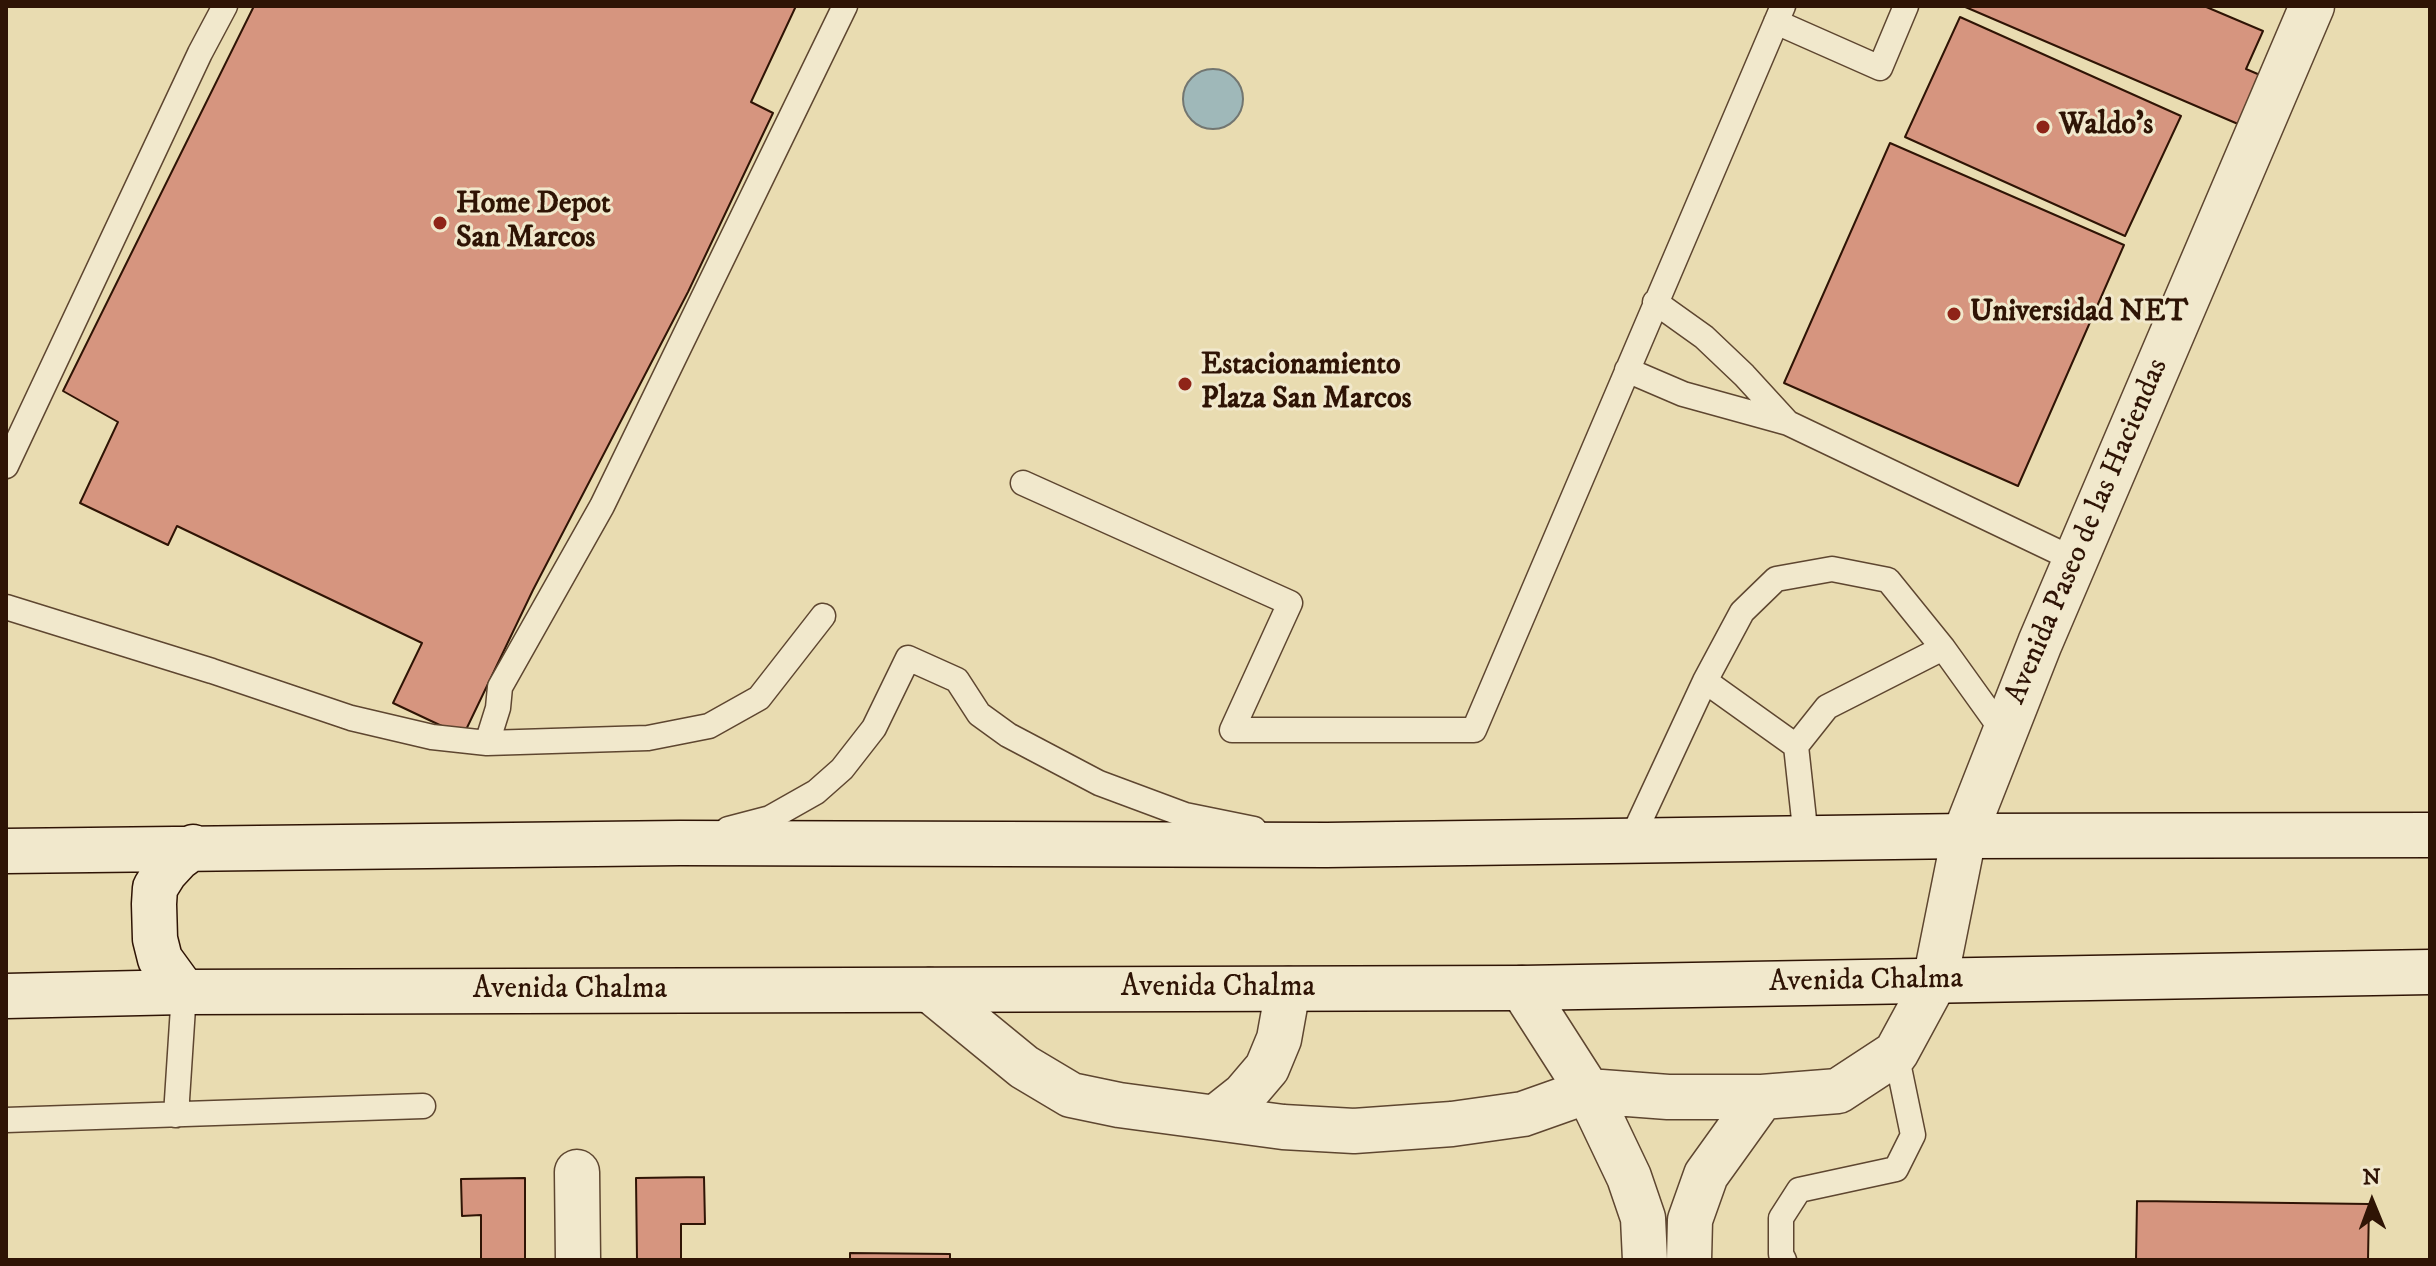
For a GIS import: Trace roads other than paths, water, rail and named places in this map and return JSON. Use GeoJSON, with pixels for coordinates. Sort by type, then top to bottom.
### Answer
{"type":"FeatureCollection","features":[{"type":"Feature","properties":{"kind":"main road","name":"Avenida Paseo de las Haciendas"},"geometry":{"type":"LineString","coordinates":[[1896,1053],[1935,981],[1964,836],[2004,733],[2312,6]]}},
{"type":"Feature","properties":{"kind":"main road"},"geometry":{"type":"LineString","coordinates":[[6,851],[680,843],[1327,845],[1964,836],[2430,835]]}},
{"type":"Feature","properties":{"kind":"main road"},"geometry":{"type":"LineString","coordinates":[[184,992],[160,959],[155,939],[154,904],[155,888],[165,872],[193,847]]}},
{"type":"Feature","properties":{"kind":"main road","name":"Avenida Chalma"},"geometry":{"type":"LineString","coordinates":[[6,996],[184,992],[1522,988],[2430,972]]}},
{"type":"Feature","properties":{"kind":"main road"},"geometry":{"type":"LineString","coordinates":[[1522,988],[1588,1091],[1629,1177],[1643,1218],[1645,1260]]}},
{"type":"Feature","properties":{"kind":"main road"},"geometry":{"type":"LineString","coordinates":[[1215,1118],[1244,1095],[1267,1068],[1279,1039],[1288,989]]}},
{"type":"Feature","properties":{"kind":"main road"},"geometry":{"type":"LineString","coordinates":[[930,990],[1024,1067],[1071,1095],[1119,1105],[1283,1127],[1368,1130],[1452,1124],[1523,1114],[1588,1091],[1668,1097],[1762,1097],[1838,1091],[1896,1053]]}},
{"type":"Feature","properties":{"kind":"main road"},"geometry":{"type":"LineString","coordinates":[[1689,1260],[1690,1220],[1706,1175],[1762,1097]]}},
{"type":"Feature","properties":{"kind":"main road"},"geometry":{"type":"LineString","coordinates":[[577,1172],[578,1260]]}},
{"type":"Feature","properties":{"kind":"lane"},"geometry":{"type":"LineString","coordinates":[[6,466],[193,67],[225,6]]}},
{"type":"Feature","properties":{"kind":"lane"},"geometry":{"type":"LineString","coordinates":[[487,743],[498,708],[500,687],[602,506],[845,6]]}},
{"type":"Feature","properties":{"kind":"lane"},"geometry":{"type":"LineString","coordinates":[[1023,483],[1290,603],[1232,730],[1474,730],[1780,14],[1880,68],[1906,6]]}},
{"type":"Feature","properties":{"kind":"lane"},"geometry":{"type":"LineString","coordinates":[[1655,302],[1704,337],[1788,423]]}},
{"type":"Feature","properties":{"kind":"lane"},"geometry":{"type":"LineString","coordinates":[[1627,370],[1683,394],[1788,423],[2075,560]]}},
{"type":"Feature","properties":{"kind":"lane"},"geometry":{"type":"LineString","coordinates":[[1631,840],[1705,681],[1742,612],[1776,579],[1832,569],[1888,580],[1943,648],[2004,733]]}},
{"type":"Feature","properties":{"kind":"lane"},"geometry":{"type":"LineString","coordinates":[[6,607],[351,718],[432,737],[487,743],[648,738],[709,726],[759,698],[823,616]]}},
{"type":"Feature","properties":{"kind":"lane"},"geometry":{"type":"LineString","coordinates":[[1806,838],[1796,746],[1827,707],[1943,648]]}},
{"type":"Feature","properties":{"kind":"lane"},"geometry":{"type":"LineString","coordinates":[[680,843],[770,818],[816,792],[842,769],[874,728],[908,658],[957,680],[979,714],[1008,735],[1099,783],[1185,815],[1327,845]]}},
{"type":"Feature","properties":{"kind":"lane"},"geometry":{"type":"LineString","coordinates":[[1705,681],[1796,746]]}},
{"type":"Feature","properties":{"kind":"lane"},"geometry":{"type":"LineString","coordinates":[[176,1115],[184,992]]}},
{"type":"Feature","properties":{"kind":"lane"},"geometry":{"type":"LineString","coordinates":[[1784,1260],[1781,1254],[1781,1218],[1799,1190],[1896,1169],[1913,1135],[1896,1053]]}},
{"type":"Feature","properties":{"kind":"lane"},"geometry":{"type":"LineString","coordinates":[[6,1120],[423,1106]]}},
{"type":"Feature","properties":{"kind":"water"},"geometry":{"type":"Polygon","coordinates":[[[1213,69],[1234,78],[1243,99],[1234,120],[1213,129],[1192,120],[1183,99],[1192,78],[1213,69]]]}},
{"type":"Feature","properties":{"kind":"place","name":"Waldo's"},"geometry":{"type":"Point","coordinates":[2043,127]}},
{"type":"Feature","properties":{"kind":"place","name":"Home Depot San Marcos"},"geometry":{"type":"Point","coordinates":[440,223]}},
{"type":"Feature","properties":{"kind":"place","name":"Universidad NET"},"geometry":{"type":"Point","coordinates":[1954,314]}},
{"type":"Feature","properties":{"kind":"place","name":"Estacionamiento Plaza San Marcos"},"geometry":{"type":"Point","coordinates":[1185,384]}}]}
